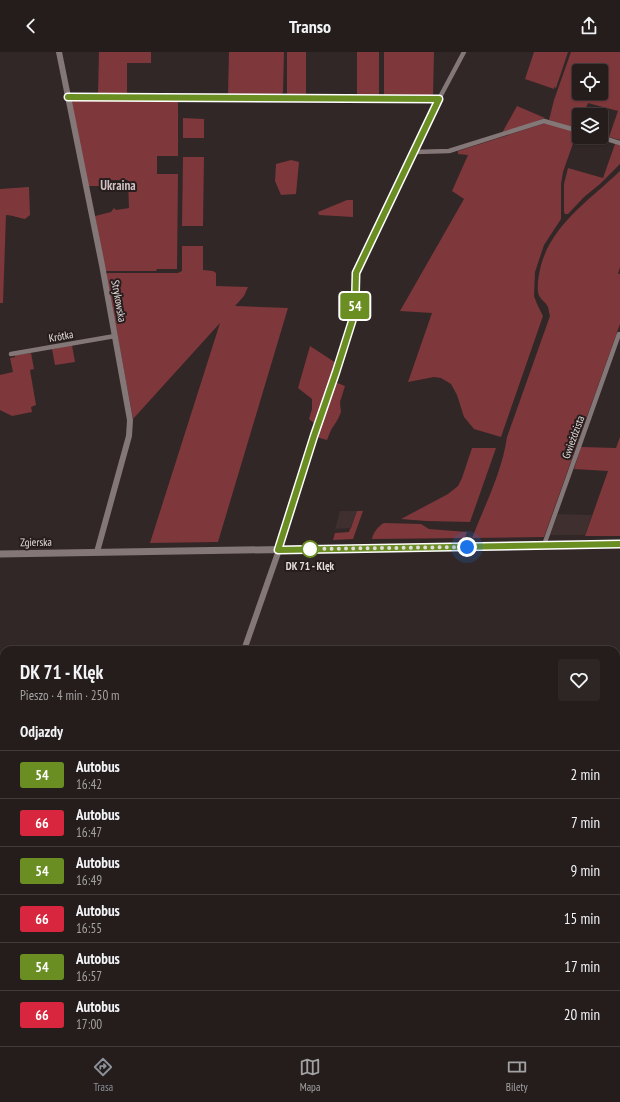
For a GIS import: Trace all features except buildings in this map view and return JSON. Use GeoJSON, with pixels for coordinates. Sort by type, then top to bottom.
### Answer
{"type":"FeatureCollection","features":[{"type":"Feature","properties":{"kind":"main road","name":"Zgierska"},"geometry":{"type":"LineString","coordinates":[[0,554],[620,544]]}},
{"type":"Feature","properties":{"kind":"street","name":"Strykowska"},"geometry":{"type":"LineString","coordinates":[[59,52],[102,265],[129,414],[130,431],[97,552]]}},
{"type":"Feature","properties":{"kind":"street"},"geometry":{"type":"LineString","coordinates":[[245,646],[355,312],[356,273],[439,99],[464,52]]}},
{"type":"Feature","properties":{"kind":"street"},"geometry":{"type":"LineString","coordinates":[[68,97],[439,99]]}},
{"type":"Feature","properties":{"kind":"street"},"geometry":{"type":"LineString","coordinates":[[414,152],[449,151],[544,121],[572,129]]}},
{"type":"Feature","properties":{"kind":"street"},"geometry":{"type":"LineString","coordinates":[[608,139],[620,143]]}},
{"type":"Feature","properties":{"kind":"street","name":"Gwieździsta"},"geometry":{"type":"LineString","coordinates":[[544,545],[619,334]]}},
{"type":"Feature","properties":{"kind":"street","name":"Krótka"},"geometry":{"type":"LineString","coordinates":[[11,354],[115,336]]}},
{"type":"Feature","properties":{"kind":"shaded area"},"geometry":{"type":"Polygon","coordinates":[[[99,52],[151,52],[151,63],[127,63],[127,95],[98,95],[99,52]]]}},
{"type":"Feature","properties":{"kind":"shaded area"},"geometry":{"type":"Polygon","coordinates":[[[229,52],[284,52],[283,92],[280,96],[228,96],[229,52]]]}},
{"type":"Feature","properties":{"kind":"shaded area"},"geometry":{"type":"Polygon","coordinates":[[[287,52],[306,52],[306,96],[287,96],[287,52]]]}},
{"type":"Feature","properties":{"kind":"shaded area"},"geometry":{"type":"Polygon","coordinates":[[[357,52],[379,52],[378,97],[357,97],[357,52]]]}},
{"type":"Feature","properties":{"kind":"shaded area"},"geometry":{"type":"Polygon","coordinates":[[[384,52],[434,52],[433,97],[385,97],[384,52]]]}},
{"type":"Feature","properties":{"kind":"shaded area"},"geometry":{"type":"Polygon","coordinates":[[[534,52],[568,52],[556,88],[554,87],[554,89],[525,79],[534,52]]]}},
{"type":"Feature","properties":{"kind":"shaded area"},"geometry":{"type":"Polygon","coordinates":[[[571,52],[620,52],[620,140],[609,137],[618,111],[608,108],[588,103],[586,108],[572,108],[572,127],[549,120],[554,100],[571,52]]]}},
{"type":"Feature","properties":{"kind":"shaded area"},"geometry":{"type":"Polygon","coordinates":[[[74,99],[175,99],[178,102],[178,156],[157,156],[157,174],[178,174],[177,269],[157,269],[156,271],[105,271],[95,216],[111,212],[114,208],[116,210],[129,208],[128,180],[103,180],[103,186],[88,186],[71,103],[74,99]]]}},
{"type":"Feature","properties":{"kind":"shaded area"},"geometry":{"type":"Polygon","coordinates":[[[517,106],[545,118],[502,133],[517,106]]]}},
{"type":"Feature","properties":{"kind":"shaded area"},"geometry":{"type":"Polygon","coordinates":[[[183,118],[204,119],[204,138],[183,138],[183,118]]]}},
{"type":"Feature","properties":{"kind":"shaded area"},"geometry":{"type":"Polygon","coordinates":[[[546,123],[572,131],[573,144],[563,172],[561,184],[561,219],[544,245],[535,272],[534,296],[543,316],[501,437],[474,429],[464,417],[457,395],[451,384],[441,378],[434,377],[408,382],[432,313],[400,311],[464,199],[452,191],[468,155],[458,154],[458,151],[546,123]]]}},
{"type":"Feature","properties":{"kind":"shaded area"},"geometry":{"type":"Polygon","coordinates":[[[615,144],[620,145],[620,164],[568,214],[565,214],[564,184],[568,168],[603,178],[615,144]]]}},
{"type":"Feature","properties":{"kind":"shaded area"},"geometry":{"type":"Polygon","coordinates":[[[183,157],[204,157],[203,226],[182,226],[183,157]]]}},
{"type":"Feature","properties":{"kind":"shaded area"},"geometry":{"type":"Polygon","coordinates":[[[291,160],[299,162],[296,194],[281,195],[275,181],[276,164],[291,160]]]}},
{"type":"Feature","properties":{"kind":"shaded area"},"geometry":{"type":"Polygon","coordinates":[[[620,171],[620,267],[618,274],[620,274],[620,324],[544,537],[472,538],[497,476],[505,450],[507,437],[550,316],[548,307],[538,292],[538,278],[547,250],[563,224],[620,171]]]}},
{"type":"Feature","properties":{"kind":"shaded area"},"geometry":{"type":"Polygon","coordinates":[[[29,187],[30,215],[25,219],[6,215],[3,303],[0,303],[0,189],[29,187]]]}},
{"type":"Feature","properties":{"kind":"shaded area"},"geometry":{"type":"Polygon","coordinates":[[[347,200],[353,200],[353,217],[319,215],[318,212],[347,200]]]}},
{"type":"Feature","properties":{"kind":"shaded area"},"geometry":{"type":"Polygon","coordinates":[[[182,246],[203,246],[203,270],[213,271],[216,273],[216,286],[248,287],[244,296],[235,306],[288,308],[218,542],[150,543],[220,323],[133,419],[106,274],[178,273],[182,271],[182,246]]]}},
{"type":"Feature","properties":{"kind":"shaded area"},"geometry":{"type":"Polygon","coordinates":[[[366,292],[370,295],[371,310],[358,310],[358,293],[366,292]]]}},
{"type":"Feature","properties":{"kind":"shaded area"},"geometry":{"type":"Polygon","coordinates":[[[72,345],[75,362],[55,365],[52,349],[72,345]]]}},
{"type":"Feature","properties":{"kind":"shaded area"},"geometry":{"type":"Polygon","coordinates":[[[310,346],[336,363],[315,424],[309,419],[312,409],[312,399],[298,388],[310,346]]]}},
{"type":"Feature","properties":{"kind":"shaded area"},"geometry":{"type":"Polygon","coordinates":[[[31,353],[34,369],[30,370],[36,405],[31,407],[32,412],[12,416],[0,410],[0,375],[13,372],[10,358],[15,357],[15,355],[31,353]]]}},
{"type":"Feature","properties":{"kind":"shaded area"},"geometry":{"type":"Polygon","coordinates":[[[335,382],[345,386],[340,402],[341,412],[327,440],[316,437],[335,382]]]}},
{"type":"Feature","properties":{"kind":"shaded area"},"geometry":{"type":"Polygon","coordinates":[[[620,437],[620,536],[585,536],[608,471],[574,469],[581,447],[616,448],[620,437]]]}},
{"type":"Feature","properties":{"kind":"shaded area"},"geometry":{"type":"Polygon","coordinates":[[[472,448],[496,448],[470,522],[401,519],[448,494],[458,486],[472,448]]]}},
{"type":"Feature","properties":{"kind":"shaded area"},"geometry":{"type":"Polygon","coordinates":[[[340,511],[357,511],[351,528],[335,529],[340,511]]]}},
{"type":"Feature","properties":{"kind":"shaded area"},"geometry":{"type":"Polygon","coordinates":[[[357,511],[363,511],[353,539],[333,540],[335,533],[349,532],[357,511]]]}},
{"type":"Feature","properties":{"kind":"shaded area"},"geometry":{"type":"Polygon","coordinates":[[[558,514],[592,515],[585,535],[550,535],[558,514]]]}},
{"type":"Feature","properties":{"kind":"shaded area"},"geometry":{"type":"Polygon","coordinates":[[[384,523],[421,524],[429,529],[467,532],[465,538],[372,539],[376,530],[384,523]]]}},
{"type":"Feature","properties":{"kind":"bus line","name":"54"},"geometry":{"type":"LineString","coordinates":[[68,97],[439,99],[356,273],[355,312],[278,550],[620,544]]}},
{"type":"Feature","properties":{"kind":"place","name":"DK 71 - Klęk"},"geometry":{"type":"Point","coordinates":[310,549]}},
{"type":"Feature","properties":{"kind":"district","name":"Ukraina"},"geometry":{"type":"Point","coordinates":[118,185]}},
{"type":"Feature","properties":{"kind":"route"},"geometry":{"type":"LineString","coordinates":[[310,549],[467,547]]}}]}
